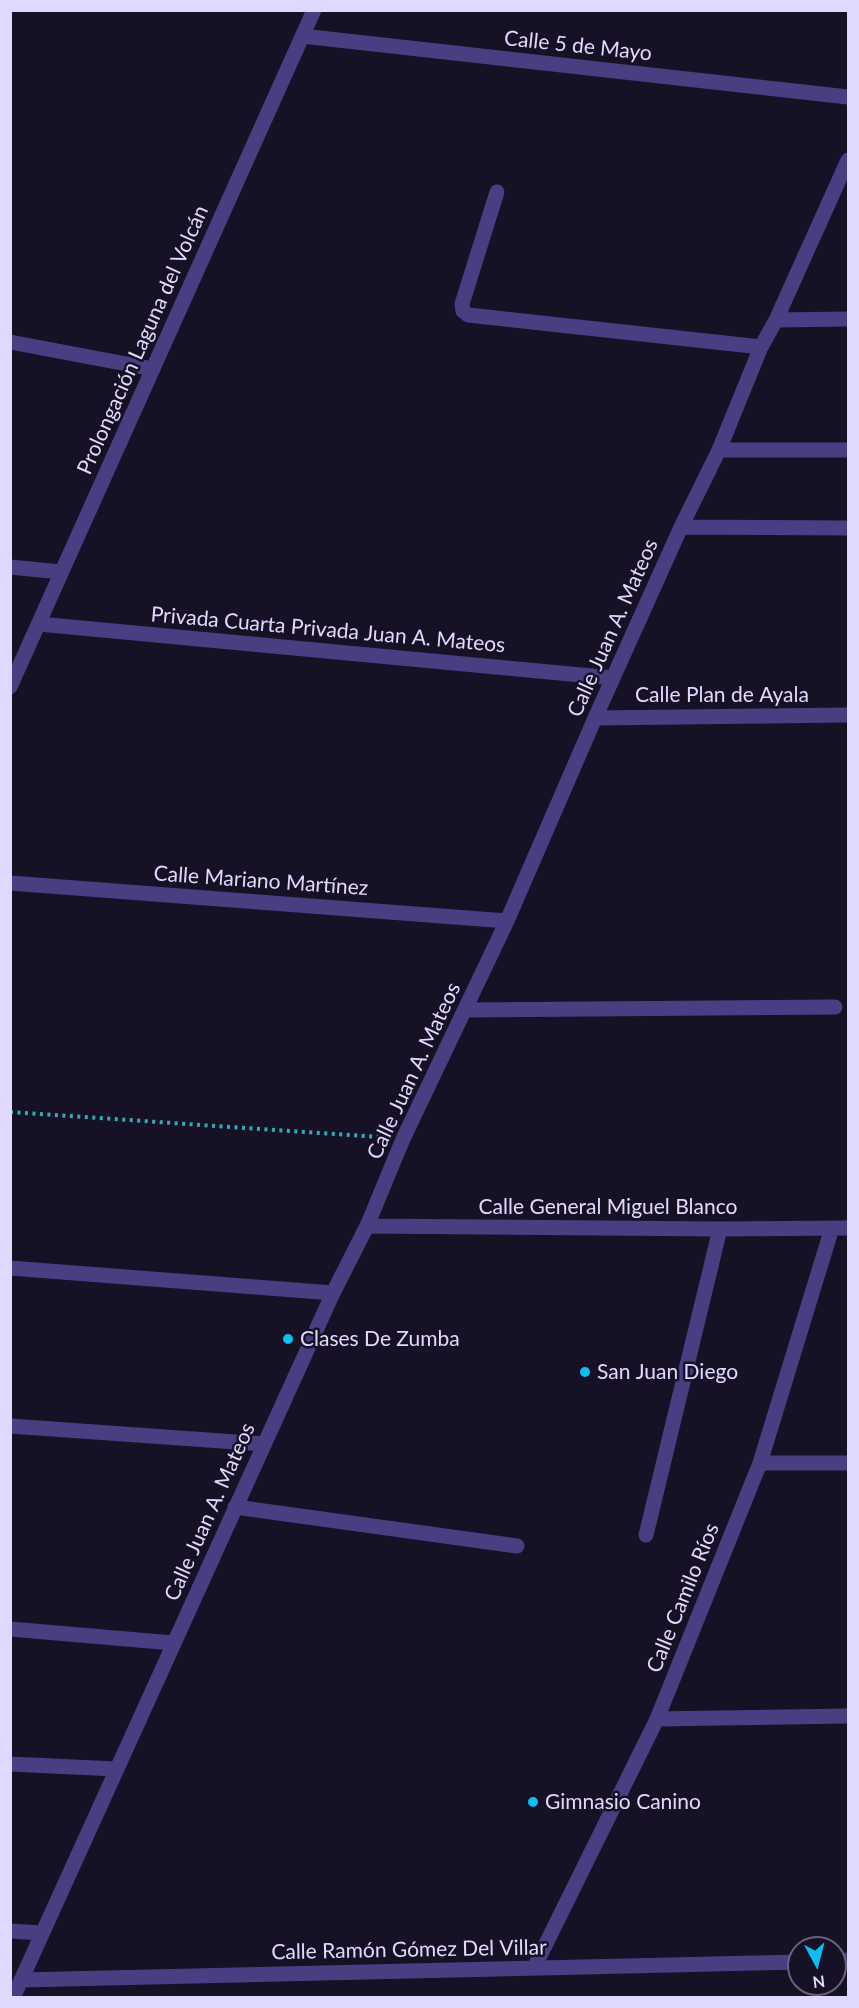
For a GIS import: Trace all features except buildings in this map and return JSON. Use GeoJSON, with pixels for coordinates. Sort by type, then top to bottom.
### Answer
{"type":"FeatureCollection","features":[{"type":"Feature","properties":{"kind":"street","name":"Prolongación Laguna del Volcán"},"geometry":{"type":"LineString","coordinates":[[10,687],[314,10]]}},
{"type":"Feature","properties":{"kind":"street","name":"Calle 5 de Mayo"},"geometry":{"type":"LineString","coordinates":[[302,36],[849,97]]}},
{"type":"Feature","properties":{"kind":"street","name":"Calle Juan A. Mateos"},"geometry":{"type":"LineString","coordinates":[[13,1998],[333,1293],[367,1226],[403,1139],[507,921],[613,678],[681,527],[719,450],[761,346],[776,320],[849,160]]}},
{"type":"Feature","properties":{"kind":"street"},"geometry":{"type":"LineString","coordinates":[[497,192],[462,304],[463,311],[468,315],[761,346]]}},
{"type":"Feature","properties":{"kind":"street"},"geometry":{"type":"LineString","coordinates":[[776,320],[849,319]]}},
{"type":"Feature","properties":{"kind":"street"},"geometry":{"type":"LineString","coordinates":[[10,342],[153,369]]}},
{"type":"Feature","properties":{"kind":"street"},"geometry":{"type":"LineString","coordinates":[[719,450],[849,450]]}},
{"type":"Feature","properties":{"kind":"street"},"geometry":{"type":"LineString","coordinates":[[681,527],[849,528]]}},
{"type":"Feature","properties":{"kind":"street"},"geometry":{"type":"LineString","coordinates":[[10,567],[61,572]]}},
{"type":"Feature","properties":{"kind":"street","name":"Privada Cuarta Privada Juan A. Mateos"},"geometry":{"type":"LineString","coordinates":[[39,624],[613,678]]}},
{"type":"Feature","properties":{"kind":"street","name":"Calle Plan de Ayala"},"geometry":{"type":"LineString","coordinates":[[595,718],[849,716]]}},
{"type":"Feature","properties":{"kind":"street","name":"Calle Mariano Martínez"},"geometry":{"type":"LineString","coordinates":[[10,883],[507,921]]}},
{"type":"Feature","properties":{"kind":"street"},"geometry":{"type":"LineString","coordinates":[[466,1010],[835,1007]]}},
{"type":"Feature","properties":{"kind":"street","name":"Calle General Miguel Blanco"},"geometry":{"type":"LineString","coordinates":[[367,1226],[849,1228]]}},
{"type":"Feature","properties":{"kind":"street","name":"Calle Camilo Ríos"},"geometry":{"type":"LineString","coordinates":[[534,1968],[657,1719],[760,1463],[832,1228]]}},
{"type":"Feature","properties":{"kind":"street"},"geometry":{"type":"LineString","coordinates":[[646,1535],[720,1229]]}},
{"type":"Feature","properties":{"kind":"street"},"geometry":{"type":"LineString","coordinates":[[10,1268],[333,1293]]}},
{"type":"Feature","properties":{"kind":"street"},"geometry":{"type":"LineString","coordinates":[[10,1426],[264,1444]]}},
{"type":"Feature","properties":{"kind":"street"},"geometry":{"type":"LineString","coordinates":[[760,1463],[849,1464]]}},
{"type":"Feature","properties":{"kind":"street"},"geometry":{"type":"LineString","coordinates":[[235,1507],[517,1546]]}},
{"type":"Feature","properties":{"kind":"street"},"geometry":{"type":"LineString","coordinates":[[10,1629],[174,1643]]}},
{"type":"Feature","properties":{"kind":"street"},"geometry":{"type":"LineString","coordinates":[[657,1719],[849,1716]]}},
{"type":"Feature","properties":{"kind":"street"},"geometry":{"type":"LineString","coordinates":[[10,1764],[116,1769]]}},
{"type":"Feature","properties":{"kind":"street"},"geometry":{"type":"LineString","coordinates":[[10,1930],[42,1933]]}},
{"type":"Feature","properties":{"kind":"street","name":"Calle Ramón Gómez Del Villar"},"geometry":{"type":"LineString","coordinates":[[21,1980],[787,1962]]}},
{"type":"Feature","properties":{"kind":"path"},"geometry":{"type":"LineString","coordinates":[[10,1112],[403,1139]]}},
{"type":"Feature","properties":{"kind":"place","name":"Clases De Zumba"},"geometry":{"type":"Point","coordinates":[288,1339]}},
{"type":"Feature","properties":{"kind":"place","name":"San Juan Diego"},"geometry":{"type":"Point","coordinates":[585,1372]}},
{"type":"Feature","properties":{"kind":"place","name":"Gimnasio Canino"},"geometry":{"type":"Point","coordinates":[533,1802]}}]}
